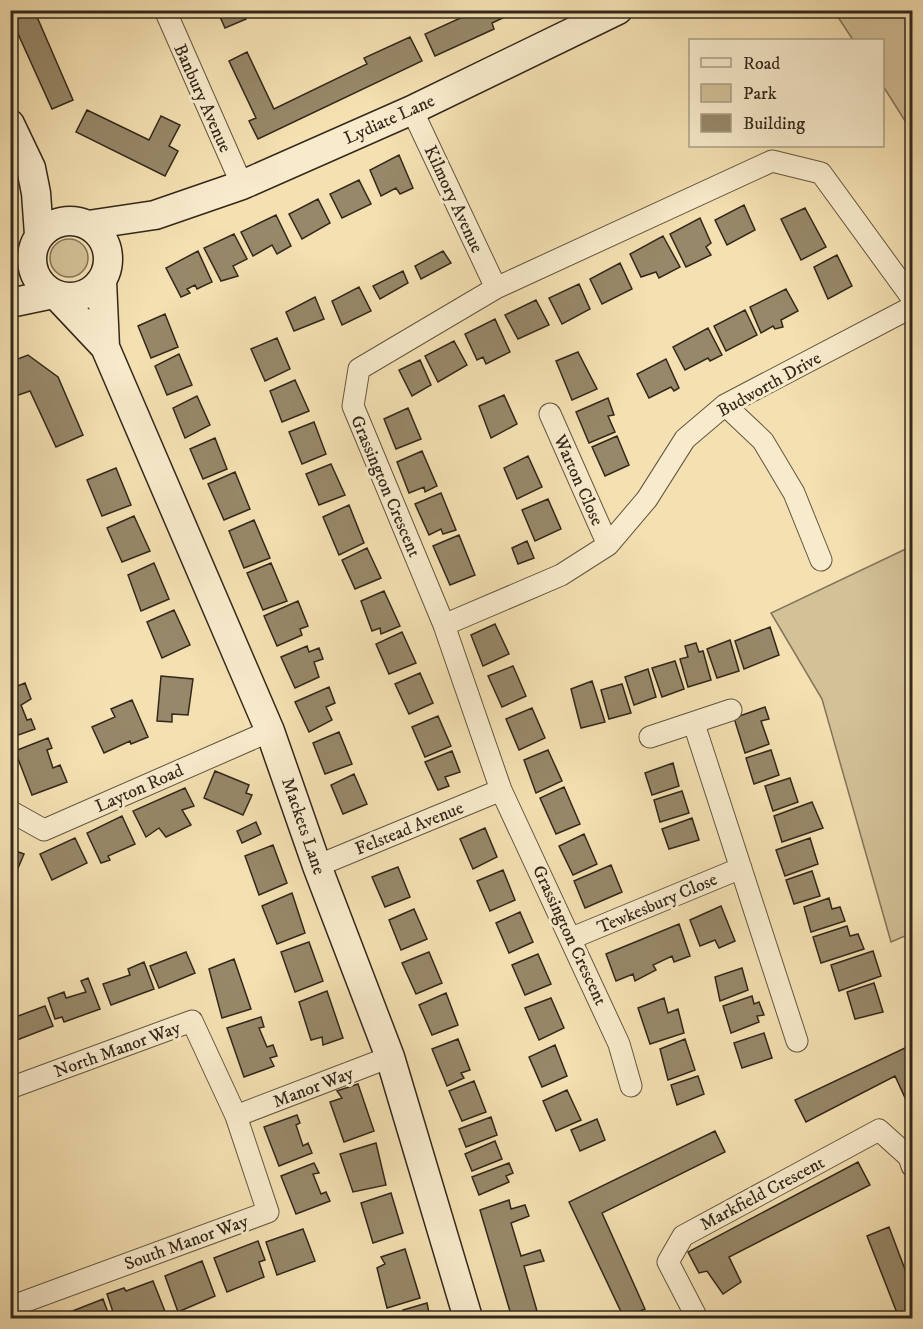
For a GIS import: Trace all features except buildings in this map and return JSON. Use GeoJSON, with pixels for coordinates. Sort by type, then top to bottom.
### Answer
{"type":"FeatureCollection","features":[{"type":"Feature","properties":{"kind":"street","name":"Banbury Avenue"},"geometry":{"type":"LineString","coordinates":[[165,10],[242,185]]}},
{"type":"Feature","properties":{"kind":"street","name":"Lydiate Lane"},"geometry":{"type":"LineString","coordinates":[[82,223],[155,215],[242,185],[412,110],[618,10]]}},
{"type":"Feature","properties":{"kind":"street","name":"Kilmory Avenue"},"geometry":{"type":"LineString","coordinates":[[412,110],[496,288]]}},
{"type":"Feature","properties":{"kind":"street"},"geometry":{"type":"LineString","coordinates":[[10,124],[31,168],[82,223],[98,233],[105,244],[105,268],[81,296],[69,298],[55,294],[35,277],[31,168]]}},
{"type":"Feature","properties":{"kind":"street","name":"Grassington Crescent"},"geometry":{"type":"LineString","coordinates":[[631,1086],[619,1044],[572,938],[501,790],[444,625],[353,406],[359,369],[496,288],[772,161],[821,173],[912,298]]}},
{"type":"Feature","properties":{"kind":"street","name":"Lydiate Lane"},"geometry":{"type":"LineString","coordinates":[[105,268],[122,242],[155,215]]}},
{"type":"Feature","properties":{"kind":"street"},"geometry":{"type":"LineString","coordinates":[[10,275],[35,244],[56,223],[82,223]]}},
{"type":"Feature","properties":{"kind":"street","name":"Mackets Lane"},"geometry":{"type":"LineString","coordinates":[[105,268],[105,347]]}},
{"type":"Feature","properties":{"kind":"street"},"geometry":{"type":"LineString","coordinates":[[10,303],[55,294]]}},
{"type":"Feature","properties":{"kind":"street","name":"Mackets Lane"},"geometry":{"type":"LineString","coordinates":[[55,294],[105,347],[270,731],[317,866],[390,1057],[468,1318]]}},
{"type":"Feature","properties":{"kind":"street","name":"Budworth Drive"},"geometry":{"type":"LineString","coordinates":[[444,625],[561,575],[608,545],[647,499],[685,439],[725,405],[912,307]]}},
{"type":"Feature","properties":{"kind":"street"},"geometry":{"type":"LineString","coordinates":[[725,405],[763,441],[794,493],[821,560]]}},
{"type":"Feature","properties":{"kind":"street","name":"Warton Close"},"geometry":{"type":"LineString","coordinates":[[550,414],[608,545]]}},
{"type":"Feature","properties":{"kind":"street"},"geometry":{"type":"LineString","coordinates":[[650,737],[731,710]]}},
{"type":"Feature","properties":{"kind":"street","name":"Tewkesbury Close"},"geometry":{"type":"LineString","coordinates":[[694,724],[797,1041]]}},
{"type":"Feature","properties":{"kind":"street","name":"Layton Road"},"geometry":{"type":"LineString","coordinates":[[10,811],[44,830],[270,731]]}},
{"type":"Feature","properties":{"kind":"street","name":"Felstead Avenue"},"geometry":{"type":"LineString","coordinates":[[317,866],[501,790]]}},
{"type":"Feature","properties":{"kind":"street","name":"Tewkesbury Close"},"geometry":{"type":"LineString","coordinates":[[572,938],[741,868]]}},
{"type":"Feature","properties":{"kind":"street","name":"North Manor Way"},"geometry":{"type":"LineString","coordinates":[[10,1088],[192,1021],[236,1116]]}},
{"type":"Feature","properties":{"kind":"street","name":"Manor Way"},"geometry":{"type":"LineString","coordinates":[[236,1116],[390,1057]]}},
{"type":"Feature","properties":{"kind":"street","name":"South Manor Way"},"geometry":{"type":"LineString","coordinates":[[10,1307],[268,1212],[236,1116]]}},
{"type":"Feature","properties":{"kind":"street","name":"Markfield Crescent"},"geometry":{"type":"LineString","coordinates":[[697,1318],[668,1262],[683,1236],[879,1130],[909,1157],[912,1166]]}},
{"type":"Feature","properties":{"kind":"green space"},"geometry":{"type":"Polygon","coordinates":[[[834,11],[912,11],[912,132],[884,88],[884,39],[852,39],[834,11]]]}},
{"type":"Feature","properties":{"kind":"green space"},"geometry":{"type":"Polygon","coordinates":[[[69,239],[82,245],[88,258],[82,271],[69,277],[56,271],[50,258],[56,245],[69,239]]]}},
{"type":"Feature","properties":{"kind":"green space"},"geometry":{"type":"Polygon","coordinates":[[[912,546],[912,933],[891,942],[822,699],[771,613],[912,546]]]}}]}
